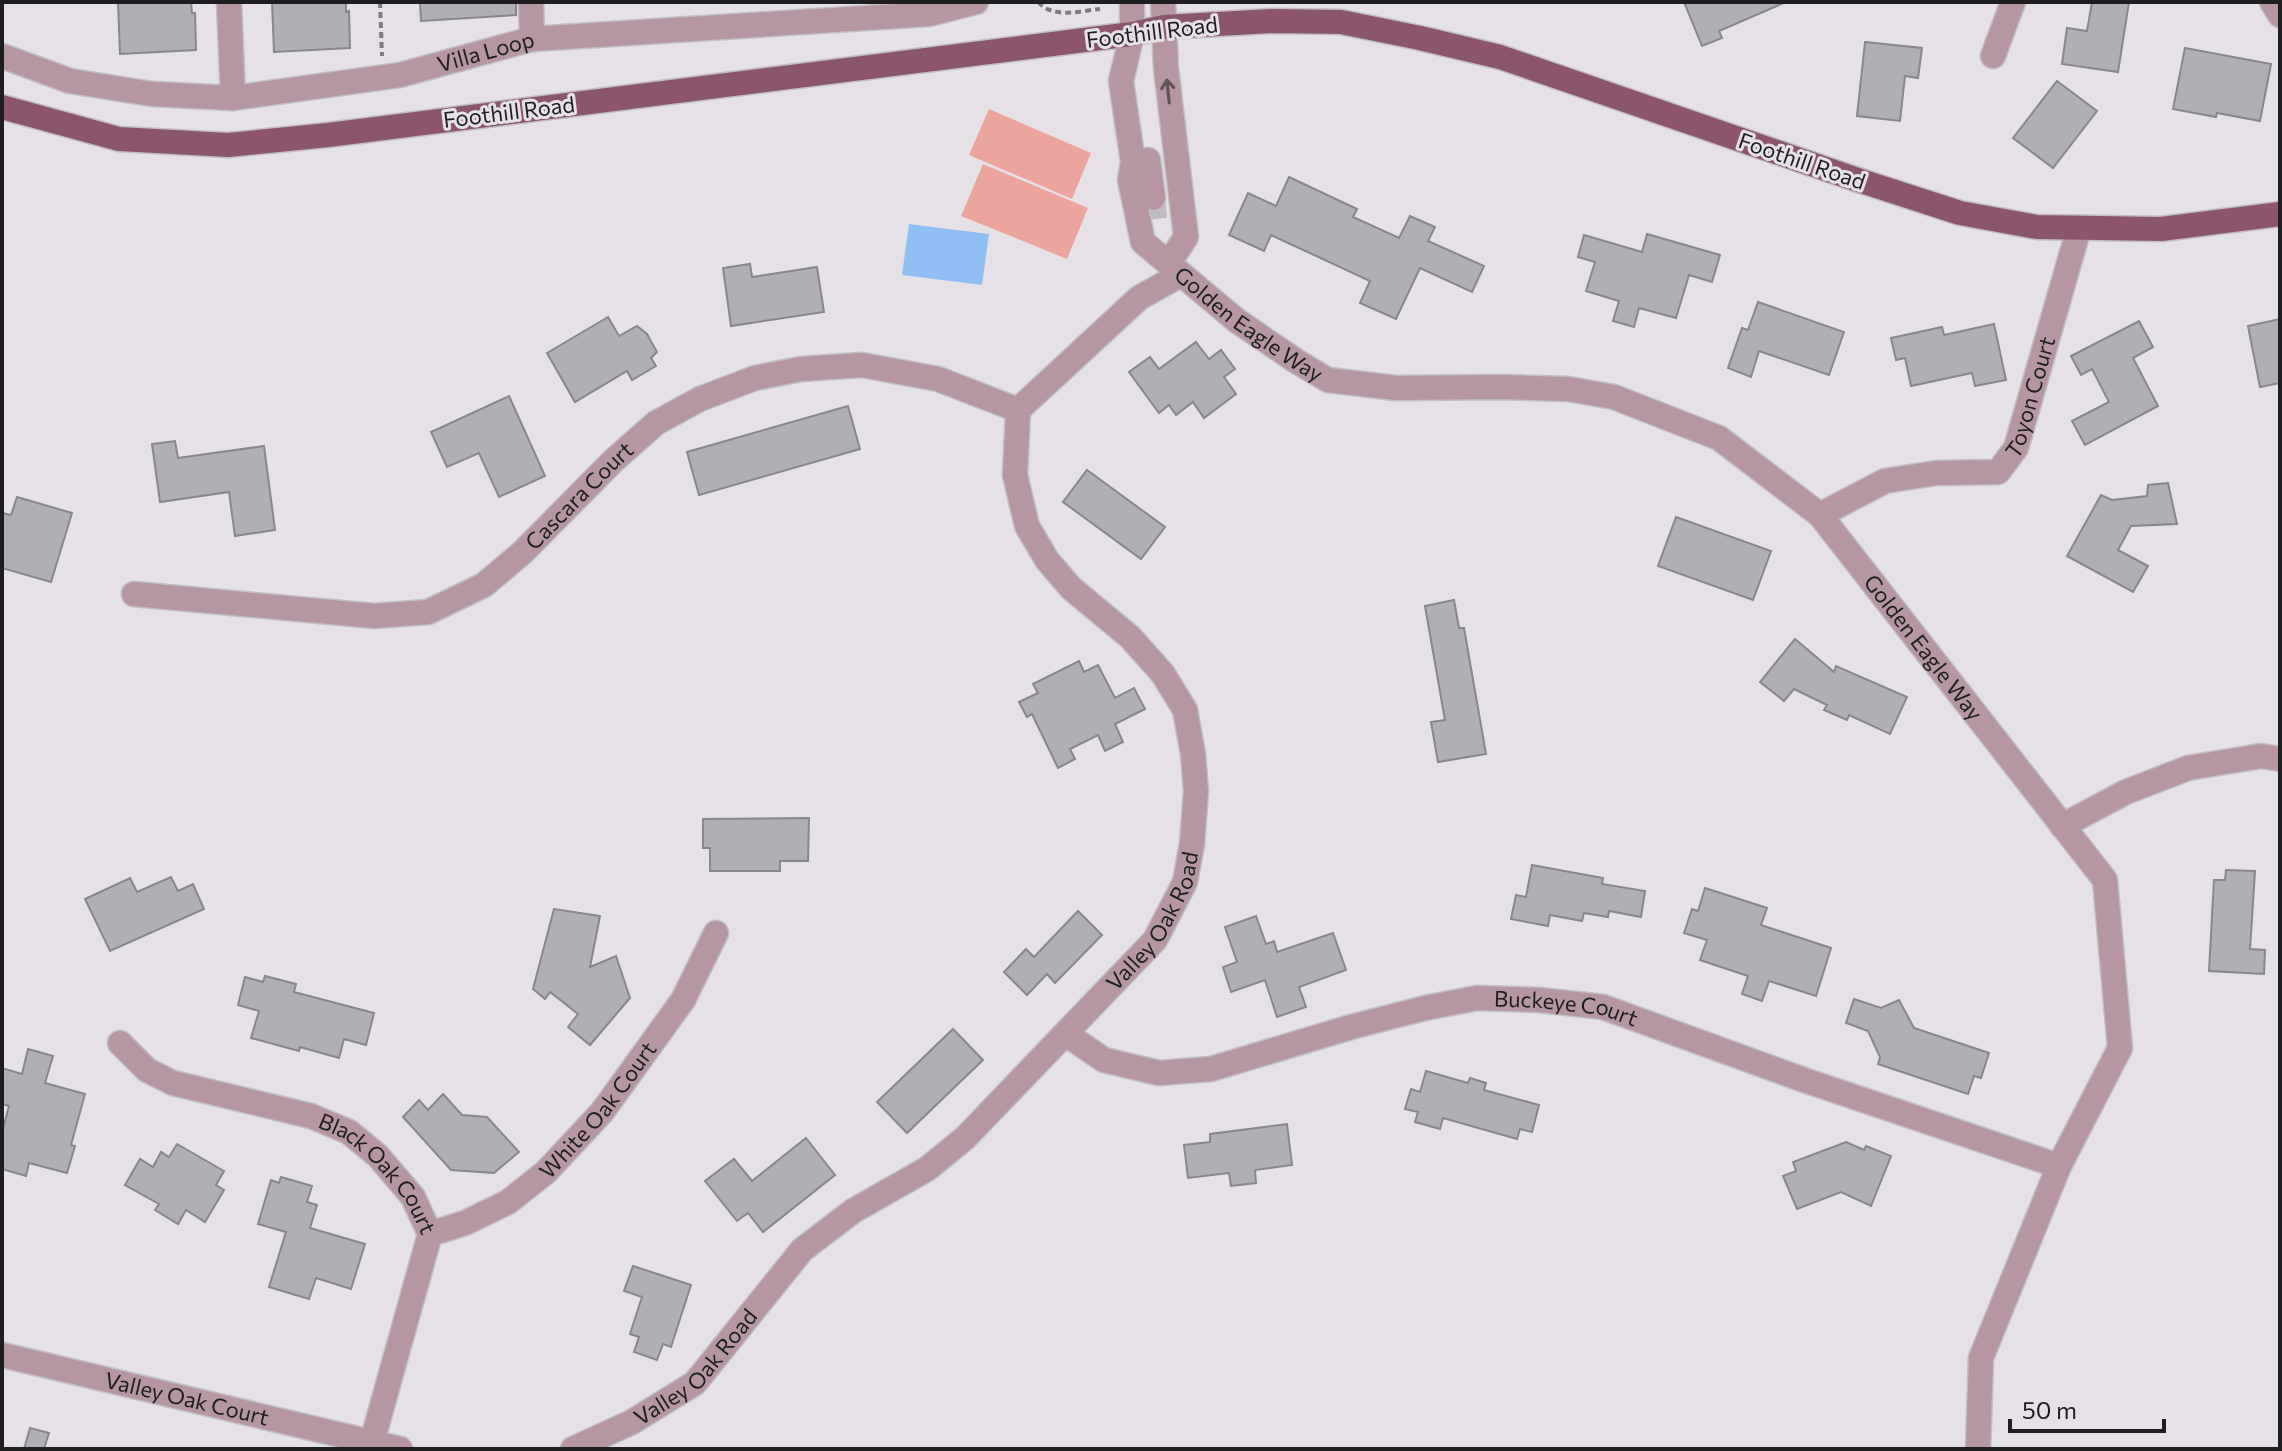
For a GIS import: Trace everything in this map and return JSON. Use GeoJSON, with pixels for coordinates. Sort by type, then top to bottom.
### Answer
{"type":"FeatureCollection","features":[{"type":"Feature","properties":{"kind":"main road","name":"Foothill Road"},"geometry":{"type":"LineString","coordinates":[[2,107],[119,139],[228,145],[1132,34],[1164,27],[1272,21],[1341,22],[1500,57],[1960,213],[2037,227],[2161,229],[2280,214]]}},
{"type":"Feature","properties":{"kind":"street"},"geometry":{"type":"LineString","coordinates":[[229,2],[233,98]]}},
{"type":"Feature","properties":{"kind":"street"},"geometry":{"type":"LineString","coordinates":[[531,2],[532,39]]}},
{"type":"Feature","properties":{"kind":"street","name":"Villa Loop"},"geometry":{"type":"LineString","coordinates":[[2,56],[70,81],[152,94],[233,98],[400,75],[532,39],[837,11],[929,14],[976,2]]}},
{"type":"Feature","properties":{"kind":"street","name":"Golden Eagle Way"},"geometry":{"type":"LineString","coordinates":[[1132,2],[1132,34],[1121,81],[1154,208],[1158,238],[1175,269]]}},
{"type":"Feature","properties":{"kind":"street","name":"Golden Eagle Way"},"geometry":{"type":"LineString","coordinates":[[1163,2],[1175,155],[1186,237],[1175,269]]}},
{"type":"Feature","properties":{"kind":"street"},"geometry":{"type":"LineString","coordinates":[[1993,56],[2013,2]]}},
{"type":"Feature","properties":{"kind":"street"},"geometry":{"type":"LineString","coordinates":[[2272,2],[2280,15]]}},
{"type":"Feature","properties":{"kind":"street"},"geometry":{"type":"LineString","coordinates":[[1140,161],[1175,155]]}},
{"type":"Feature","properties":{"kind":"street","name":"Golden Eagle Way"},"geometry":{"type":"LineString","coordinates":[[1140,161],[1130,180],[1143,242],[1236,320],[1328,380],[1396,388],[1568,389],[1614,397],[1719,438],[1820,515],[2105,880],[2120,1048],[2059,1166],[1981,1358],[1978,1449]]}},
{"type":"Feature","properties":{"kind":"street","name":"Toyon Court"},"geometry":{"type":"LineString","coordinates":[[1820,515],[1885,481],[1936,473],[1998,472],[2016,448],[2079,228]]}},
{"type":"Feature","properties":{"kind":"street"},"geometry":{"type":"LineString","coordinates":[[1018,410],[1139,298],[1175,269]]}},
{"type":"Feature","properties":{"kind":"street","name":"Cascara Court"},"geometry":{"type":"LineString","coordinates":[[134,594],[374,616],[428,612],[484,585],[523,552],[613,461],[656,423],[700,399],[755,378],[801,369],[862,365],[938,379],[1018,410]]}},
{"type":"Feature","properties":{"kind":"street","name":"Valley Oak Road"},"geometry":{"type":"LineString","coordinates":[[573,1449],[632,1422],[695,1383],[802,1250],[853,1211],[927,1169],[965,1138],[1155,940],[1185,882],[1196,791],[1185,710],[1163,674],[1130,637],[1071,588],[1047,560],[1027,526],[1015,475],[1018,410]]}},
{"type":"Feature","properties":{"kind":"street"},"geometry":{"type":"LineString","coordinates":[[2062,826],[2126,792],[2188,768],[2261,756],[2280,759]]}},
{"type":"Feature","properties":{"kind":"street","name":"White Oak Court"},"geometry":{"type":"LineString","coordinates":[[430,1234],[465,1223],[508,1202],[546,1172],[602,1112],[683,1000],[716,933]]}},
{"type":"Feature","properties":{"kind":"street","name":"Buckeye Court"},"geometry":{"type":"LineString","coordinates":[[1066,1034],[1104,1060],[1159,1073],[1211,1069],[1351,1027],[1477,998],[1540,1000],[1603,1007],[1804,1080],[2059,1166]]}},
{"type":"Feature","properties":{"kind":"street","name":"Black Oak Court"},"geometry":{"type":"LineString","coordinates":[[120,1043],[147,1070],[173,1083],[311,1116],[349,1132],[378,1156],[413,1197],[430,1234],[372,1442]]}},
{"type":"Feature","properties":{"kind":"street","name":"Valley Oak Court"},"geometry":{"type":"LineString","coordinates":[[2,1355],[372,1442]]}},
{"type":"Feature","properties":{"kind":"street"},"geometry":{"type":"LineString","coordinates":[[372,1442],[400,1449]]}},
{"type":"Feature","properties":{"kind":"path"},"geometry":{"type":"LineString","coordinates":[[380,2],[382,78]]}},
{"type":"Feature","properties":{"kind":"path"},"geometry":{"type":"LineString","coordinates":[[1038,2],[1044,9],[1066,13],[1100,9]]}},
{"type":"Feature","properties":{"kind":"shaded area"},"geometry":{"type":"Polygon","coordinates":[[[989,109],[1091,153],[1072,199],[969,155],[989,109]]]}},
{"type":"Feature","properties":{"kind":"shaded area"},"geometry":{"type":"Polygon","coordinates":[[[983,164],[1088,208],[1067,259],[961,216],[983,164]]]}},
{"type":"Feature","properties":{"kind":"water"},"geometry":{"type":"Polygon","coordinates":[[[909,224],[989,234],[982,285],[902,275],[909,224]]]}},
{"type":"Feature","properties":{"kind":"building"},"geometry":{"type":"Polygon","coordinates":[[[118,2],[191,2],[192,13],[195,13],[196,50],[120,54],[118,2]]]}},
{"type":"Feature","properties":{"kind":"building"},"geometry":{"type":"Polygon","coordinates":[[[272,2],[346,2],[350,48],[274,52],[272,2]]]}},
{"type":"Feature","properties":{"kind":"building"},"geometry":{"type":"Polygon","coordinates":[[[420,2],[516,2],[516,15],[421,21],[420,2]]]}},
{"type":"Feature","properties":{"kind":"building"},"geometry":{"type":"Polygon","coordinates":[[[1684,2],[1786,2],[1719,31],[1722,38],[1702,46],[1684,2]]]}},
{"type":"Feature","properties":{"kind":"building"},"geometry":{"type":"Polygon","coordinates":[[[2092,2],[2129,2],[2118,72],[2062,64],[2067,28],[2087,31],[2092,2]]]}},
{"type":"Feature","properties":{"kind":"building"},"geometry":{"type":"Polygon","coordinates":[[[1865,42],[1922,48],[1918,78],[1905,76],[1900,121],[1857,116],[1865,42]]]}},
{"type":"Feature","properties":{"kind":"building"},"geometry":{"type":"Polygon","coordinates":[[[2185,48],[2271,64],[2260,121],[2173,109],[2185,48]]]}},
{"type":"Feature","properties":{"kind":"building"},"geometry":{"type":"Polygon","coordinates":[[[2057,81],[2097,111],[2053,168],[2013,138],[2057,81]]]}},
{"type":"Feature","properties":{"kind":"building"},"geometry":{"type":"Polygon","coordinates":[[[1289,177],[1357,209],[1353,217],[1399,238],[1410,216],[1435,227],[1428,241],[1484,266],[1472,292],[1420,268],[1396,319],[1360,303],[1370,281],[1271,235],[1264,251],[1229,235],[1248,193],[1276,206],[1289,177]]]}},
{"type":"Feature","properties":{"kind":"building"},"geometry":{"type":"Polygon","coordinates":[[[1647,234],[1720,255],[1712,282],[1689,275],[1676,318],[1639,308],[1634,327],[1613,321],[1619,301],[1586,291],[1595,262],[1578,257],[1584,235],[1642,252],[1647,234]]]}},
{"type":"Feature","properties":{"kind":"building"},"geometry":{"type":"Polygon","coordinates":[[[750,264],[752,277],[817,267],[824,312],[731,326],[723,268],[750,264]]]}},
{"type":"Feature","properties":{"kind":"building"},"geometry":{"type":"Polygon","coordinates":[[[1758,302],[1844,332],[1829,375],[1759,351],[1751,377],[1728,368],[1742,328],[1748,330],[1758,302]]]}},
{"type":"Feature","properties":{"kind":"building"},"geometry":{"type":"Polygon","coordinates":[[[608,317],[619,336],[637,326],[647,334],[657,352],[651,358],[656,366],[632,380],[627,371],[575,402],[547,353],[608,317]]]}},
{"type":"Feature","properties":{"kind":"building"},"geometry":{"type":"Polygon","coordinates":[[[2280,319],[2280,383],[2260,387],[2248,326],[2280,319]]]}},
{"type":"Feature","properties":{"kind":"building"},"geometry":{"type":"Polygon","coordinates":[[[2139,321],[2153,347],[2133,358],[2158,406],[2085,445],[2072,421],[2109,402],[2092,369],[2081,375],[2071,356],[2139,321]]]}},
{"type":"Feature","properties":{"kind":"building"},"geometry":{"type":"Polygon","coordinates":[[[1994,324],[2006,380],[1975,386],[1972,373],[1911,386],[1905,358],[1896,360],[1891,338],[1942,327],[1944,335],[1994,324]]]}},
{"type":"Feature","properties":{"kind":"building"},"geometry":{"type":"Polygon","coordinates":[[[1196,342],[1209,359],[1221,350],[1235,369],[1224,377],[1236,394],[1204,418],[1193,402],[1176,415],[1169,405],[1159,413],[1129,372],[1150,357],[1159,369],[1196,342]]]}},
{"type":"Feature","properties":{"kind":"building"},"geometry":{"type":"Polygon","coordinates":[[[509,396],[545,476],[499,497],[479,453],[447,467],[431,432],[509,396]]]}},
{"type":"Feature","properties":{"kind":"building"},"geometry":{"type":"Polygon","coordinates":[[[848,406],[860,449],[699,495],[687,452],[848,406]]]}},
{"type":"Feature","properties":{"kind":"building"},"geometry":{"type":"Polygon","coordinates":[[[175,441],[178,458],[264,446],[275,530],[235,536],[229,492],[160,502],[152,444],[175,441]]]}},
{"type":"Feature","properties":{"kind":"building"},"geometry":{"type":"Polygon","coordinates":[[[1087,470],[1165,527],[1141,559],[1063,502],[1087,470]]]}},
{"type":"Feature","properties":{"kind":"building"},"geometry":{"type":"Polygon","coordinates":[[[2168,483],[2177,524],[2131,526],[2118,550],[2148,566],[2133,592],[2067,556],[2101,495],[2112,500],[2147,496],[2148,485],[2168,483]]]}},
{"type":"Feature","properties":{"kind":"building"},"geometry":{"type":"Polygon","coordinates":[[[17,497],[72,513],[51,582],[2,568],[2,513],[11,515],[17,497]]]}},
{"type":"Feature","properties":{"kind":"building"},"geometry":{"type":"Polygon","coordinates":[[[1676,517],[1771,551],[1753,600],[1658,566],[1676,517]]]}},
{"type":"Feature","properties":{"kind":"building"},"geometry":{"type":"Polygon","coordinates":[[[1454,600],[1459,628],[1464,628],[1486,754],[1438,762],[1431,722],[1445,720],[1425,606],[1454,600]]]}},
{"type":"Feature","properties":{"kind":"building"},"geometry":{"type":"Polygon","coordinates":[[[1795,639],[1834,672],[1836,666],[1907,697],[1890,734],[1849,715],[1847,720],[1824,710],[1827,705],[1794,689],[1784,701],[1760,682],[1795,639]]]}},
{"type":"Feature","properties":{"kind":"building"},"geometry":{"type":"Polygon","coordinates":[[[1079,661],[1084,672],[1098,665],[1115,698],[1134,688],[1145,709],[1115,724],[1123,742],[1105,751],[1098,735],[1070,749],[1075,759],[1058,768],[1032,714],[1027,717],[1019,702],[1038,693],[1033,684],[1079,661]]]}},
{"type":"Feature","properties":{"kind":"building"},"geometry":{"type":"Polygon","coordinates":[[[809,818],[808,861],[780,861],[780,871],[710,871],[710,848],[703,848],[703,819],[809,818]]]}},
{"type":"Feature","properties":{"kind":"building"},"geometry":{"type":"Polygon","coordinates":[[[1532,865],[1603,878],[1602,884],[1645,891],[1641,917],[1609,911],[1608,917],[1584,913],[1582,921],[1550,915],[1548,926],[1511,919],[1516,895],[1526,897],[1532,865]]]}},
{"type":"Feature","properties":{"kind":"building"},"geometry":{"type":"Polygon","coordinates":[[[2226,870],[2255,871],[2250,949],[2265,950],[2264,974],[2209,971],[2214,880],[2225,880],[2226,870]]]}},
{"type":"Feature","properties":{"kind":"building"},"geometry":{"type":"Polygon","coordinates":[[[171,877],[178,891],[193,884],[204,909],[110,951],[85,899],[130,878],[137,892],[171,877]]]}},
{"type":"Feature","properties":{"kind":"building"},"geometry":{"type":"Polygon","coordinates":[[[1705,888],[1767,908],[1761,925],[1831,948],[1816,996],[1769,981],[1762,1001],[1742,994],[1748,976],[1700,960],[1707,940],[1684,933],[1692,909],[1698,911],[1705,888]]]}},
{"type":"Feature","properties":{"kind":"building"},"geometry":{"type":"Polygon","coordinates":[[[554,909],[600,916],[590,967],[616,956],[630,998],[590,1045],[568,1027],[578,1014],[550,992],[545,999],[533,989],[554,909]]]}},
{"type":"Feature","properties":{"kind":"building"},"geometry":{"type":"Polygon","coordinates":[[[1078,911],[1102,935],[1055,983],[1047,974],[1027,995],[1004,972],[1026,949],[1034,957],[1078,911]]]}},
{"type":"Feature","properties":{"kind":"building"},"geometry":{"type":"Polygon","coordinates":[[[1256,916],[1266,944],[1274,941],[1277,952],[1333,933],[1346,970],[1299,987],[1306,1007],[1277,1017],[1265,980],[1231,992],[1223,967],[1237,962],[1225,927],[1256,916]]]}},
{"type":"Feature","properties":{"kind":"building"},"geometry":{"type":"Polygon","coordinates":[[[265,976],[296,984],[294,992],[374,1013],[366,1045],[344,1039],[339,1058],[251,1038],[259,1011],[238,1005],[245,977],[263,982],[265,976]]]}},
{"type":"Feature","properties":{"kind":"building"},"geometry":{"type":"Polygon","coordinates":[[[1854,999],[1881,1008],[1899,1000],[1914,1028],[1989,1053],[1981,1078],[1974,1076],[1968,1094],[1878,1064],[1880,1057],[1868,1031],[1846,1023],[1854,999]]]}},
{"type":"Feature","properties":{"kind":"building"},"geometry":{"type":"Polygon","coordinates":[[[953,1029],[983,1060],[907,1133],[877,1102],[953,1029]]]}},
{"type":"Feature","properties":{"kind":"building"},"geometry":{"type":"Polygon","coordinates":[[[28,1049],[53,1056],[45,1083],[85,1094],[67,1173],[29,1163],[26,1176],[2,1169],[2,1132],[9,1106],[2,1104],[2,1068],[22,1074],[28,1049]]]}},
{"type":"Feature","properties":{"kind":"building"},"geometry":{"type":"Polygon","coordinates":[[[1426,1071],[1468,1083],[1470,1078],[1486,1083],[1484,1090],[1539,1105],[1532,1132],[1520,1129],[1517,1139],[1443,1118],[1440,1129],[1415,1122],[1418,1112],[1405,1109],[1411,1089],[1420,1092],[1426,1071]]]}},
{"type":"Feature","properties":{"kind":"building"},"geometry":{"type":"Polygon","coordinates":[[[443,1094],[462,1115],[487,1117],[519,1152],[494,1173],[451,1170],[403,1117],[419,1100],[428,1110],[443,1094]]]}},
{"type":"Feature","properties":{"kind":"building"},"geometry":{"type":"Polygon","coordinates":[[[1287,1124],[1292,1165],[1255,1170],[1256,1183],[1231,1186],[1229,1173],[1188,1178],[1184,1145],[1210,1142],[1210,1134],[1287,1124]]]}},
{"type":"Feature","properties":{"kind":"building"},"geometry":{"type":"Polygon","coordinates":[[[806,1138],[835,1175],[763,1232],[748,1213],[737,1221],[705,1181],[734,1159],[752,1181],[806,1138]]]}},
{"type":"Feature","properties":{"kind":"building"},"geometry":{"type":"Polygon","coordinates":[[[1846,1142],[1891,1156],[1871,1206],[1841,1192],[1797,1209],[1783,1176],[1796,1171],[1793,1162],[1846,1142]]]}},
{"type":"Feature","properties":{"kind":"building"},"geometry":{"type":"Polygon","coordinates":[[[177,1144],[224,1171],[216,1185],[224,1190],[205,1222],[186,1210],[178,1224],[155,1210],[159,1204],[125,1185],[140,1159],[153,1167],[161,1152],[169,1157],[177,1144]]]}},
{"type":"Feature","properties":{"kind":"building"},"geometry":{"type":"Polygon","coordinates":[[[281,1177],[312,1186],[307,1202],[317,1205],[310,1228],[365,1244],[351,1289],[316,1278],[309,1299],[269,1287],[286,1232],[258,1224],[271,1180],[279,1183],[281,1177]]]}},
{"type":"Feature","properties":{"kind":"building"},"geometry":{"type":"Polygon","coordinates":[[[633,1266],[691,1285],[671,1347],[663,1344],[657,1360],[634,1352],[639,1337],[630,1334],[642,1297],[624,1291],[633,1266]]]}},
{"type":"Feature","properties":{"kind":"building"},"geometry":{"type":"Polygon","coordinates":[[[30,1428],[49,1433],[44,1449],[24,1449],[30,1428]]]}},
{"type":"Feature","properties":{"kind":"tunnel"},"geometry":{"type":"LineString","coordinates":[[1153,198],[1155,219]]}}]}
